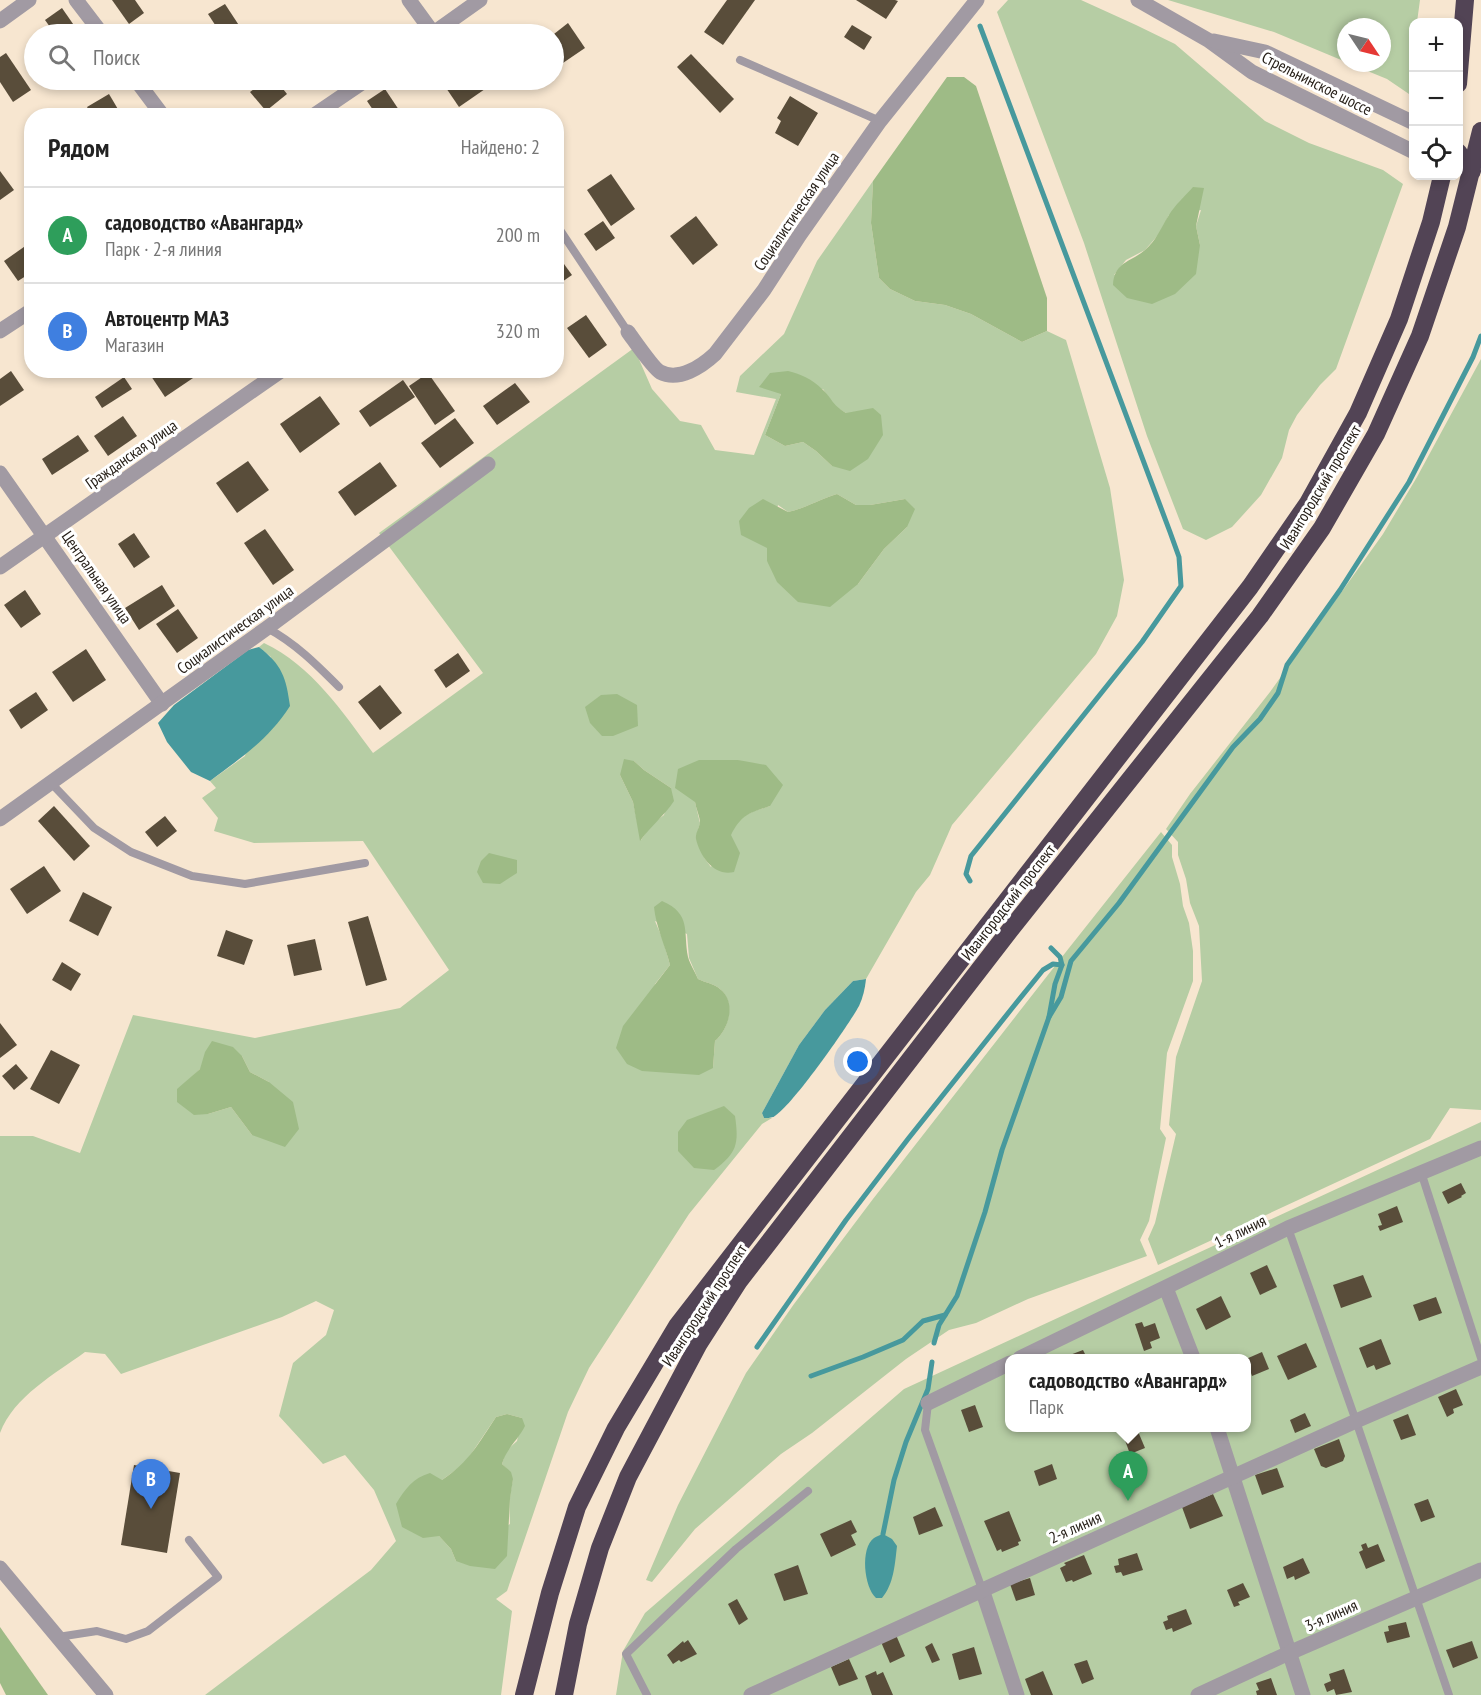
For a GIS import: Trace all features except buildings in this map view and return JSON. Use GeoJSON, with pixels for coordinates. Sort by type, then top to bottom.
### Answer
{"type":"FeatureCollection","features":[{"type":"Feature","properties":{"kind":"highway"},"geometry":{"type":"LineString","coordinates":[[1459,72],[1465,0]]}},
{"type":"Feature","properties":{"kind":"highway","name":"Ивангородский проспект"},"geometry":{"type":"LineString","coordinates":[[564,1695],[578,1624],[608,1528],[628,1477],[698,1345],[739,1281],[1010,930],[1260,616],[1322,528],[1376,434],[1420,336],[1457,227],[1481,131]]}},
{"type":"Feature","properties":{"kind":"highway","name":"Ивангородский проспект"},"geometry":{"type":"LineString","coordinates":[[524,1695],[550,1593],[577,1507],[616,1428],[646,1375],[676,1326],[1250,587],[1308,503],[1358,413],[1399,320],[1431,222],[1441,180]]}},
{"type":"Feature","properties":{"kind":"street"},"geometry":{"type":"LineString","coordinates":[[0,21],[29,0]]}},
{"type":"Feature","properties":{"kind":"street"},"geometry":{"type":"LineString","coordinates":[[76,0],[94,24]]}},
{"type":"Feature","properties":{"kind":"street"},"geometry":{"type":"LineString","coordinates":[[409,0],[425,24]]}},
{"type":"Feature","properties":{"kind":"street"},"geometry":{"type":"LineString","coordinates":[[446,24],[480,0]]}},
{"type":"Feature","properties":{"kind":"street","name":"Социалистическая улица"},"geometry":{"type":"LineString","coordinates":[[628,332],[659,372],[674,376],[705,363],[715,354],[764,290],[880,121],[977,0]]}},
{"type":"Feature","properties":{"kind":"street","name":"Стрельнинское шоссе"},"geometry":{"type":"LineString","coordinates":[[1138,0],[1208,40],[1252,72],[1409,150]]}},
{"type":"Feature","properties":{"kind":"street","name":"Стрельнинское шоссе"},"geometry":{"type":"LineString","coordinates":[[1208,40],[1266,52],[1409,121]]}},
{"type":"Feature","properties":{"kind":"street"},"geometry":{"type":"LineString","coordinates":[[144,90],[157,108]]}},
{"type":"Feature","properties":{"kind":"street"},"geometry":{"type":"LineString","coordinates":[[325,108],[351,90]]}},
{"type":"Feature","properties":{"kind":"street"},"geometry":{"type":"LineString","coordinates":[[0,331],[24,315]]}},
{"type":"Feature","properties":{"kind":"street","name":"Гражданская улица"},"geometry":{"type":"LineString","coordinates":[[0,567],[271,378]]}},
{"type":"Feature","properties":{"kind":"street","name":"Социалистическая улица"},"geometry":{"type":"LineString","coordinates":[[0,819],[267,628],[488,464]]}},
{"type":"Feature","properties":{"kind":"street","name":"Центральная улица"},"geometry":{"type":"LineString","coordinates":[[0,473],[162,704]]}},
{"type":"Feature","properties":{"kind":"street","name":"1-я линия"},"geometry":{"type":"LineString","coordinates":[[1030,1354],[1288,1228],[1481,1148]]}},
{"type":"Feature","properties":{"kind":"street"},"geometry":{"type":"LineString","coordinates":[[1166,1288],[1191,1354]]}},
{"type":"Feature","properties":{"kind":"street"},"geometry":{"type":"LineString","coordinates":[[928,1403],[1005,1365]]}},
{"type":"Feature","properties":{"kind":"street","name":"2-я линия"},"geometry":{"type":"LineString","coordinates":[[751,1695],[1356,1420],[1481,1367]]}},
{"type":"Feature","properties":{"kind":"street"},"geometry":{"type":"LineString","coordinates":[[1218,1432],[1303,1695]]}},
{"type":"Feature","properties":{"kind":"street"},"geometry":{"type":"LineString","coordinates":[[0,1568],[106,1695]]}},
{"type":"Feature","properties":{"kind":"street","name":"3-я линия"},"geometry":{"type":"LineString","coordinates":[[1198,1695],[1481,1570]]}},
{"type":"Feature","properties":{"kind":"street"},"geometry":{"type":"LineString","coordinates":[[982,1589],[1017,1695]]}},
{"type":"Feature","properties":{"kind":"lane"},"geometry":{"type":"LineString","coordinates":[[740,60],[880,121]]}},
{"type":"Feature","properties":{"kind":"lane"},"geometry":{"type":"LineString","coordinates":[[564,236],[628,332]]}},
{"type":"Feature","properties":{"kind":"lane"},"geometry":{"type":"LineString","coordinates":[[267,628],[305,653],[339,687]]}},
{"type":"Feature","properties":{"kind":"lane"},"geometry":{"type":"LineString","coordinates":[[51,783],[94,828],[131,852],[192,876],[245,884],[365,863]]}},
{"type":"Feature","properties":{"kind":"lane"},"geometry":{"type":"LineString","coordinates":[[1421,1172],[1481,1358]]}},
{"type":"Feature","properties":{"kind":"lane"},"geometry":{"type":"LineString","coordinates":[[1288,1228],[1449,1695]]}},
{"type":"Feature","properties":{"kind":"lane"},"geometry":{"type":"LineString","coordinates":[[928,1403],[925,1430],[982,1589]]}},
{"type":"Feature","properties":{"kind":"lane"},"geometry":{"type":"LineString","coordinates":[[647,1695],[626,1654],[736,1549],[808,1491]]}},
{"type":"Feature","properties":{"kind":"lane"},"geometry":{"type":"LineString","coordinates":[[56,1637],[97,1631],[126,1639],[148,1631],[218,1577],[189,1540]]}},
{"type":"Feature","properties":{"kind":"green space"},"geometry":{"type":"Polygon","coordinates":[[[1008,0],[1081,0],[1175,44],[1265,121],[1309,143],[1383,170],[1403,184],[1336,369],[1320,385],[1297,415],[1289,430],[1282,458],[1261,495],[1232,527],[1206,540],[1183,529],[1147,436],[1084,243],[997,12],[1008,0]],[[1201,210],[1169,215],[1159,234],[1145,250],[1126,260],[1114,275],[1200,245],[1196,226],[1201,210]]]}},
{"type":"Feature","properties":{"kind":"green space"},"geometry":{"type":"Polygon","coordinates":[[[1168,0],[1420,0],[1418,18],[1409,18],[1409,94],[1387,79],[1370,72],[1391,72],[1391,18],[1337,18],[1337,58],[1274,32],[1168,0]]]}},
{"type":"Feature","properties":{"kind":"green space"},"geometry":{"type":"Polygon","coordinates":[[[947,77],[964,77],[976,86],[1047,298],[1047,331],[1022,342],[971,314],[945,305],[915,301],[890,289],[879,278],[871,223],[873,181],[947,77]]]}},
{"type":"Feature","properties":{"kind":"green space"},"geometry":{"type":"Polygon","coordinates":[[[873,181],[871,223],[879,278],[890,289],[915,301],[945,305],[971,314],[1022,342],[1047,331],[1066,340],[1110,488],[1124,580],[1117,616],[1096,654],[952,825],[930,875],[916,892],[866,979],[853,981],[825,1010],[799,1045],[762,1113],[764,1118],[772,1118],[762,1124],[689,1214],[589,1368],[568,1412],[507,1591],[496,1599],[512,1611],[501,1695],[205,1695],[371,1570],[396,1541],[374,1490],[345,1455],[323,1464],[279,1416],[293,1363],[326,1335],[334,1310],[316,1301],[282,1317],[121,1374],[105,1354],[85,1352],[25,1397],[6,1420],[0,1433],[0,1136],[33,1136],[80,1153],[133,1015],[255,1038],[400,1008],[449,970],[363,841],[254,843],[214,831],[218,818],[202,798],[216,788],[210,781],[245,756],[271,657],[259,647],[264,643],[297,664],[311,677],[338,706],[373,753],[483,673],[379,533],[634,348],[652,389],[680,421],[701,425],[715,450],[754,455],[776,399],[736,392],[740,376],[784,334],[817,261],[873,181]],[[823,389],[781,394],[765,435],[785,446],[803,442],[832,466],[846,413],[834,406],[823,389]],[[837,494],[788,512],[778,505],[767,548],[767,561],[858,584],[884,549],[907,527],[905,499],[856,505],[837,494]],[[699,760],[695,802],[700,823],[696,837],[711,867],[739,819],[770,806],[738,760],[699,760]],[[634,761],[620,775],[633,802],[641,840],[651,825],[664,815],[671,788],[634,761]],[[655,921],[670,965],[655,984],[642,1071],[713,1068],[715,1041],[724,1030],[729,1015],[728,1001],[718,987],[698,979],[689,958],[687,934],[655,921]],[[242,1056],[200,1069],[184,1084],[208,1114],[231,1107],[252,1135],[269,1082],[250,1072],[242,1056]],[[507,1414],[496,1417],[465,1463],[442,1480],[439,1536],[451,1549],[456,1561],[510,1524],[512,1476],[502,1464],[506,1451],[517,1441],[522,1418],[507,1414]]]}},
{"type":"Feature","properties":{"kind":"green space"},"geometry":{"type":"Polygon","coordinates":[[[1193,187],[1204,188],[1196,226],[1200,245],[1196,274],[1175,294],[1152,304],[1127,298],[1113,285],[1116,272],[1124,263],[1149,246],[1171,211],[1193,187]]]}},
{"type":"Feature","properties":{"kind":"green space"},"geometry":{"type":"Polygon","coordinates":[[[1481,359],[1481,1110],[1450,1108],[1430,1139],[1158,1265],[1148,1239],[1155,1223],[1176,1134],[1169,1125],[1176,1057],[1202,981],[1199,926],[1190,903],[1186,879],[1178,855],[1178,842],[1166,829],[1190,794],[1270,692],[1383,534],[1417,477],[1481,359]]]}},
{"type":"Feature","properties":{"kind":"green space"},"geometry":{"type":"Polygon","coordinates":[[[788,371],[814,382],[837,407],[846,413],[873,408],[881,415],[883,435],[868,459],[850,471],[832,466],[803,442],[785,446],[765,435],[781,394],[759,387],[770,373],[788,371]]]}},
{"type":"Feature","properties":{"kind":"green space"},"geometry":{"type":"Polygon","coordinates":[[[837,494],[856,505],[905,499],[915,509],[907,527],[884,549],[858,584],[830,607],[798,602],[777,582],[767,561],[767,548],[741,535],[739,521],[749,508],[763,499],[788,512],[837,494]]]}},
{"type":"Feature","properties":{"kind":"green space"},"geometry":{"type":"Polygon","coordinates":[[[617,694],[637,705],[638,726],[613,736],[602,736],[590,723],[585,707],[601,695],[617,694]]]}},
{"type":"Feature","properties":{"kind":"green space"},"geometry":{"type":"Polygon","coordinates":[[[624,759],[634,761],[671,788],[674,801],[640,841],[633,802],[620,775],[624,759]]]}},
{"type":"Feature","properties":{"kind":"green space"},"geometry":{"type":"Polygon","coordinates":[[[699,760],[738,760],[766,765],[783,785],[770,806],[746,816],[738,823],[731,835],[740,853],[734,872],[727,873],[715,869],[705,859],[696,839],[700,821],[695,802],[675,788],[678,769],[699,760]]]}},
{"type":"Feature","properties":{"kind":"green space"},"geometry":{"type":"Polygon","coordinates":[[[1161,832],[1172,845],[1172,857],[1189,923],[1193,951],[1193,981],[1167,1053],[1160,1129],[1166,1138],[1149,1221],[1140,1240],[1147,1256],[1028,1299],[976,1323],[949,1330],[906,1359],[812,1433],[781,1454],[695,1529],[652,1582],[646,1580],[678,1505],[746,1373],[794,1304],[873,1199],[1161,832]]]}},
{"type":"Feature","properties":{"kind":"green space"},"geometry":{"type":"Polygon","coordinates":[[[489,853],[517,860],[517,873],[500,884],[483,883],[477,872],[481,861],[489,853]]]}},
{"type":"Feature","properties":{"kind":"green space"},"geometry":{"type":"Polygon","coordinates":[[[662,901],[672,906],[682,918],[688,957],[698,979],[718,987],[725,994],[730,1008],[724,1030],[715,1041],[713,1068],[699,1075],[642,1071],[627,1064],[616,1048],[623,1026],[670,965],[654,907],[662,901]]]}},
{"type":"Feature","properties":{"kind":"green space"},"geometry":{"type":"Polygon","coordinates":[[[212,1041],[233,1047],[242,1056],[250,1072],[269,1082],[293,1102],[299,1129],[285,1147],[252,1135],[231,1107],[208,1114],[194,1115],[177,1102],[177,1089],[200,1069],[205,1052],[212,1041]]]}},
{"type":"Feature","properties":{"kind":"green space"},"geometry":{"type":"Polygon","coordinates":[[[724,1106],[735,1116],[737,1134],[735,1147],[728,1158],[714,1170],[694,1168],[678,1151],[678,1132],[687,1120],[724,1106]]]}},
{"type":"Feature","properties":{"kind":"green space"},"geometry":{"type":"Polygon","coordinates":[[[1481,1122],[1481,1695],[616,1695],[623,1651],[645,1613],[904,1389],[1481,1122]]]}},
{"type":"Feature","properties":{"kind":"green space"},"geometry":{"type":"Polygon","coordinates":[[[507,1414],[522,1418],[525,1426],[502,1464],[511,1472],[513,1479],[507,1556],[495,1569],[470,1566],[456,1561],[451,1549],[439,1536],[423,1538],[402,1527],[396,1504],[406,1489],[419,1478],[430,1473],[442,1480],[452,1473],[473,1452],[496,1417],[507,1414]]]}},
{"type":"Feature","properties":{"kind":"green space"},"geometry":{"type":"Polygon","coordinates":[[[0,1627],[48,1695],[6,1695],[0,1683],[0,1627]]]}},
{"type":"Feature","properties":{"kind":"water"},"geometry":{"type":"Polygon","coordinates":[[[259,647],[282,672],[290,706],[273,729],[244,756],[210,781],[191,772],[167,742],[158,723],[174,705],[248,650],[259,647]]]}},
{"type":"Feature","properties":{"kind":"water"},"geometry":{"type":"Polygon","coordinates":[[[866,979],[859,1006],[818,1066],[781,1111],[773,1117],[764,1118],[762,1113],[799,1045],[825,1010],[853,981],[866,979]]]}},
{"type":"Feature","properties":{"kind":"water"},"geometry":{"type":"Polygon","coordinates":[[[883,1534],[892,1539],[897,1546],[889,1586],[882,1598],[876,1598],[866,1577],[865,1558],[870,1543],[874,1538],[883,1534]]]}},
{"type":"Feature","properties":{"kind":"waterway"},"geometry":{"type":"LineString","coordinates":[[970,881],[966,874],[971,856],[1142,642],[1181,586],[1179,557],[980,26]]}},
{"type":"Feature","properties":{"kind":"waterway"},"geometry":{"type":"LineString","coordinates":[[1049,1017],[1061,997],[1071,961],[1119,903],[1233,747],[1260,719],[1278,693],[1287,665],[1340,590],[1409,482],[1473,357],[1481,336]]}},
{"type":"Feature","properties":{"kind":"waterway"},"geometry":{"type":"LineString","coordinates":[[934,1343],[939,1325],[957,1296],[985,1212],[1002,1150],[1049,1017],[1055,984],[1062,965],[1060,957],[1051,948]]}},
{"type":"Feature","properties":{"kind":"waterway"},"geometry":{"type":"LineString","coordinates":[[757,1347],[846,1220],[1013,1007],[1043,970],[1053,964],[1062,965]]}},
{"type":"Feature","properties":{"kind":"waterway"},"geometry":{"type":"LineString","coordinates":[[811,1376],[903,1340],[923,1321],[945,1315]]}},
{"type":"Feature","properties":{"kind":"waterway"},"geometry":{"type":"LineString","coordinates":[[883,1534],[894,1480],[906,1442],[928,1389],[932,1362]]}},
{"type":"Feature","properties":{"kind":"place","name":"садоводство «Авангард»"},"geometry":{"type":"Point","coordinates":[1128,1501]}},
{"type":"Feature","properties":{"kind":"place","name":"Автоцентр МАЗ"},"geometry":{"type":"Point","coordinates":[151,1509]}}]}
